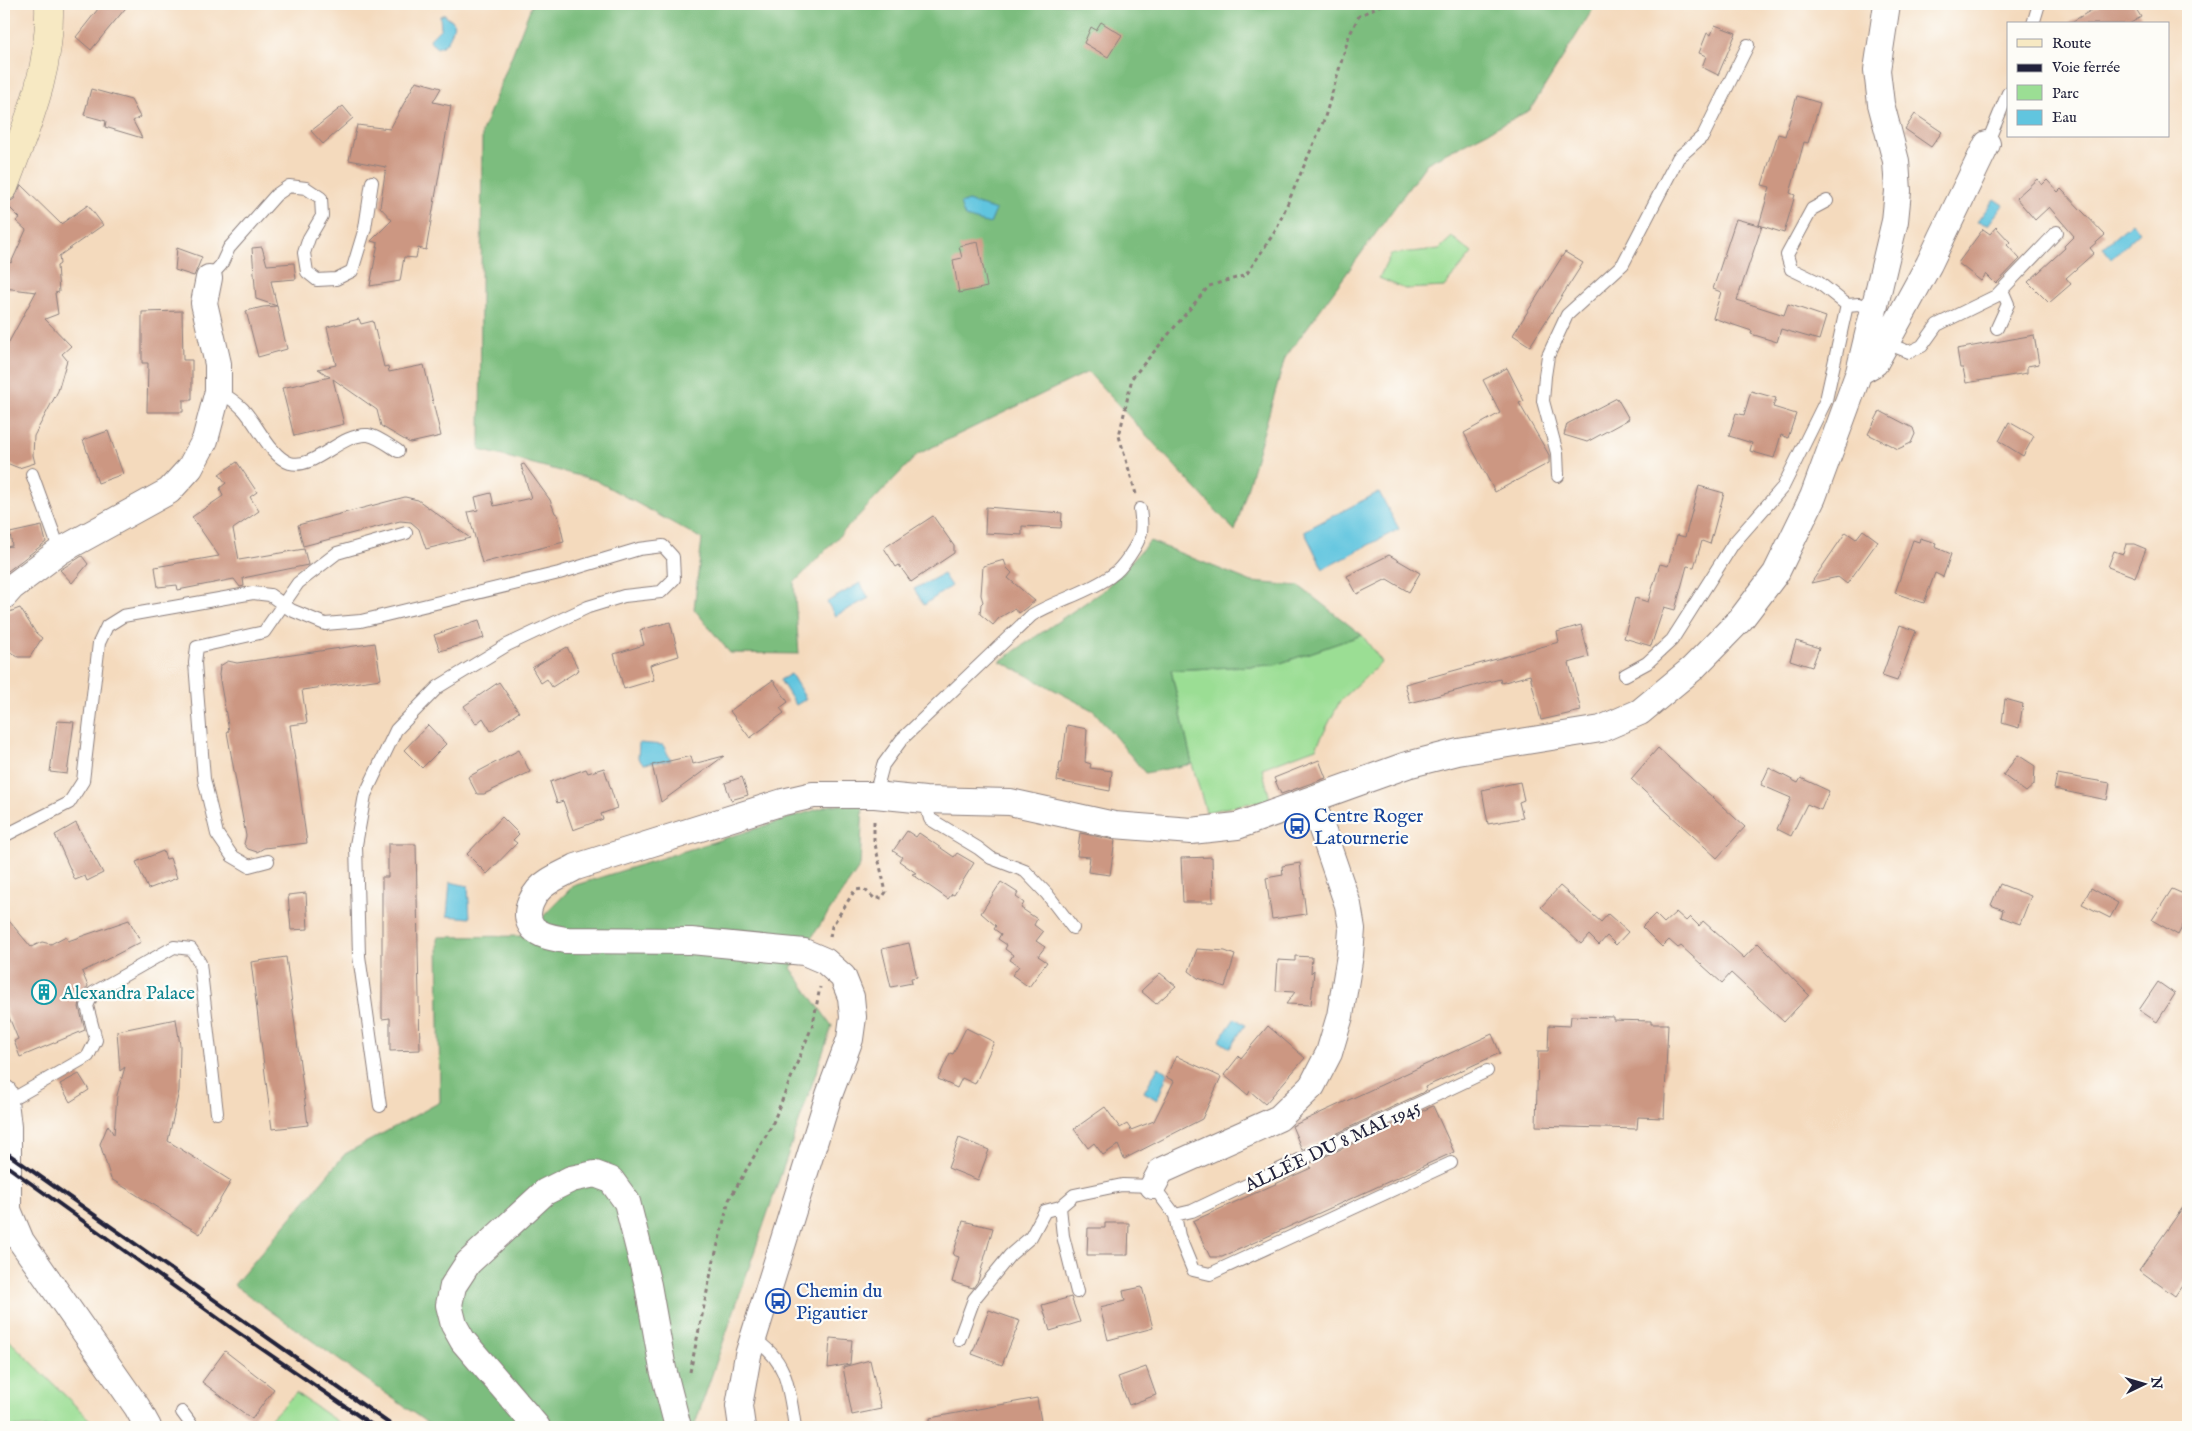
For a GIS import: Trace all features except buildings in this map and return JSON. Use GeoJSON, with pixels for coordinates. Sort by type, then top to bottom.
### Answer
{"type":"FeatureCollection","features":[{"type":"Feature","properties":{"kind":"street"},"geometry":{"type":"LineString","coordinates":[[4,187],[40,88],[46,61],[49,4]]}},
{"type":"Feature","properties":{"kind":"street"},"geometry":{"type":"LineString","coordinates":[[742,1427],[740,1406],[742,1380],[829,1096],[850,1039],[851,997],[843,977],[825,961],[804,952],[762,946],[691,941],[565,940],[546,936],[533,928],[528,915],[532,898],[547,882],[576,867],[806,796],[875,794],[926,800],[1010,802],[1114,825],[1190,831],[1237,826],[1407,765],[1458,752],[1602,729],[1640,712],[1692,669],[1735,625],[1776,573],[1813,497],[1859,372],[1895,221],[1898,191],[1896,161],[1881,104],[1877,70],[1887,4]]}},
{"type":"Feature","properties":{"kind":"street"},"geometry":{"type":"LineString","coordinates":[[1859,372],[1875,363],[1929,264],[1987,144]]}},
{"type":"Feature","properties":{"kind":"street"},"geometry":{"type":"LineString","coordinates":[[4,596],[12,587],[60,551],[169,491],[190,468],[205,440],[218,391],[218,364],[204,303],[209,278]]}},
{"type":"Feature","properties":{"kind":"street"},"geometry":{"type":"LineString","coordinates":[[1153,1186],[1161,1171],[1279,1118],[1312,1086],[1329,1053],[1340,1016],[1352,930],[1348,905],[1312,800]]}},
{"type":"Feature","properties":{"kind":"street"},"geometry":{"type":"LineString","coordinates":[[5,1096],[8,1210],[21,1241],[137,1407],[148,1427]]}},
{"type":"Feature","properties":{"kind":"street"},"geometry":{"type":"LineString","coordinates":[[537,1427],[462,1341],[454,1325],[449,1305],[452,1286],[468,1263],[545,1192],[571,1179],[595,1174],[612,1180],[627,1202],[648,1285],[663,1370],[678,1427]]}},
{"type":"Feature","properties":{"kind":"lane"},"geometry":{"type":"LineString","coordinates":[[2034,22],[2040,4]]}},
{"type":"Feature","properties":{"kind":"lane"},"geometry":{"type":"LineString","coordinates":[[1558,476],[1557,454],[1544,401],[1548,356],[1567,315],[1623,264],[1678,158],[1703,136],[1748,46]]}},
{"type":"Feature","properties":{"kind":"lane"},"geometry":{"type":"LineString","coordinates":[[1987,144],[2007,95]]}},
{"type":"Feature","properties":{"kind":"lane"},"geometry":{"type":"LineString","coordinates":[[209,278],[221,265],[230,248],[253,221],[276,195],[289,186],[306,188],[321,198],[322,216],[309,238],[304,254],[307,272],[317,280],[336,279],[352,271],[365,228],[372,182]]}},
{"type":"Feature","properties":{"kind":"lane"},"geometry":{"type":"LineString","coordinates":[[1827,201],[1812,209],[1787,255],[1791,269],[1818,282],[1847,305],[1858,304],[1874,309]]}},
{"type":"Feature","properties":{"kind":"lane"},"geometry":{"type":"LineString","coordinates":[[1886,343],[1909,352],[1922,346],[1937,325],[1996,296],[2057,232]]}},
{"type":"Feature","properties":{"kind":"lane"},"geometry":{"type":"LineString","coordinates":[[1997,328],[2008,304],[2002,290]]}},
{"type":"Feature","properties":{"kind":"lane"},"geometry":{"type":"LineString","coordinates":[[1624,675],[1647,663],[1672,640],[1734,544],[1783,487],[1826,400],[1847,305]]}},
{"type":"Feature","properties":{"kind":"lane"},"geometry":{"type":"LineString","coordinates":[[218,391],[233,399],[244,410],[280,458],[292,464],[304,464],[349,438],[368,435],[398,451]]}},
{"type":"Feature","properties":{"kind":"lane"},"geometry":{"type":"LineString","coordinates":[[32,474],[60,551]]}},
{"type":"Feature","properties":{"kind":"lane"},"geometry":{"type":"LineString","coordinates":[[875,794],[884,765],[902,739],[1032,615],[1053,602],[1113,576],[1135,548],[1141,532],[1140,509]]}},
{"type":"Feature","properties":{"kind":"lane"},"geometry":{"type":"LineString","coordinates":[[268,861],[249,866],[232,856],[217,834],[204,779],[196,647],[264,632],[285,605],[298,583],[337,553],[406,533]]}},
{"type":"Feature","properties":{"kind":"lane"},"geometry":{"type":"LineString","coordinates":[[4,836],[69,803],[83,781],[99,643],[106,626],[123,616],[253,593],[270,595],[285,605],[325,624],[361,621],[559,573],[639,549],[663,546],[673,557],[674,579],[661,592],[624,596],[588,607],[507,646],[438,687],[396,730],[365,795],[356,845],[359,956],[380,1106]]}},
{"type":"Feature","properties":{"kind":"lane"},"geometry":{"type":"LineString","coordinates":[[926,800],[930,819],[991,858],[1025,871],[1047,894],[1073,928]]}},
{"type":"Feature","properties":{"kind":"lane"},"geometry":{"type":"LineString","coordinates":[[5,1096],[18,1096],[88,1056],[96,1040],[88,1006],[93,993],[174,948],[191,949],[200,963],[217,1113]]}},
{"type":"Feature","properties":{"kind":"lane","name":"ALLÉE DU 8 MAI 1945"},"geometry":{"type":"LineString","coordinates":[[1175,1215],[1192,1211],[1487,1071]]}},
{"type":"Feature","properties":{"kind":"lane"},"geometry":{"type":"LineString","coordinates":[[959,1340],[974,1299],[1010,1255],[1031,1237],[1045,1212],[1060,1207],[1074,1195],[1122,1185],[1153,1186],[1175,1215],[1179,1236],[1193,1270],[1210,1274],[1451,1163]]}},
{"type":"Feature","properties":{"kind":"lane"},"geometry":{"type":"LineString","coordinates":[[1060,1207],[1062,1236],[1078,1292]]}},
{"type":"Feature","properties":{"kind":"lane"},"geometry":{"type":"LineString","coordinates":[[753,1339],[765,1346],[780,1363],[790,1397],[795,1427]]}},
{"type":"Feature","properties":{"kind":"lane"},"geometry":{"type":"LineString","coordinates":[[182,1412],[193,1427]]}},
{"type":"Feature","properties":{"kind":"path"},"geometry":{"type":"LineString","coordinates":[[1140,509],[1119,436],[1132,378],[1209,286],[1246,275],[1276,230],[1324,120],[1349,36],[1359,16],[1384,4]]}},
{"type":"Feature","properties":{"kind":"path"},"geometry":{"type":"LineString","coordinates":[[689,1379],[703,1306],[729,1200],[772,1125],[813,1024],[832,926],[855,890],[864,889],[874,898],[882,898],[886,892],[874,840],[875,794]]}},
{"type":"Feature","properties":{"kind":"green space"},"geometry":{"type":"Polygon","coordinates":[[[532,4],[1596,4],[1530,110],[1427,163],[1285,358],[1235,531],[1088,372],[918,454],[794,583],[799,654],[730,653],[694,609],[702,539],[595,480],[480,450],[482,132],[532,4]]]}},
{"type":"Feature","properties":{"kind":"green space"},"geometry":{"type":"Polygon","coordinates":[[[1452,237],[1472,253],[1444,287],[1405,289],[1379,278],[1391,254],[1439,249],[1452,237]]]}},
{"type":"Feature","properties":{"kind":"green space"},"geometry":{"type":"Polygon","coordinates":[[[1150,541],[1252,582],[1299,586],[1362,635],[1275,665],[1171,670],[1192,764],[1145,773],[1094,711],[1000,661],[1104,590],[1150,541]]]}},
{"type":"Feature","properties":{"kind":"green space"},"geometry":{"type":"Polygon","coordinates":[[[1362,635],[1382,662],[1340,701],[1316,748],[1262,768],[1270,799],[1206,812],[1192,764],[1171,670],[1275,665],[1362,635]]]}},
{"type":"Feature","properties":{"kind":"green space"},"geometry":{"type":"Polygon","coordinates":[[[863,804],[860,866],[791,968],[832,1026],[694,1427],[433,1427],[234,1285],[345,1154],[440,1102],[438,937],[524,936],[573,886],[831,805],[863,804]]]}},
{"type":"Feature","properties":{"kind":"green space"},"geometry":{"type":"Polygon","coordinates":[[[4,1335],[97,1427],[4,1427],[4,1335]]]}},
{"type":"Feature","properties":{"kind":"green space"},"geometry":{"type":"Polygon","coordinates":[[[296,1393],[345,1427],[262,1427],[296,1393]]]}},
{"type":"Feature","properties":{"kind":"water"},"geometry":{"type":"Polygon","coordinates":[[[445,14],[454,23],[447,42],[437,48],[431,43],[430,39],[441,28],[440,16],[445,14]]]}},
{"type":"Feature","properties":{"kind":"water"},"geometry":{"type":"Polygon","coordinates":[[[1994,199],[2003,205],[1988,225],[1977,222],[1994,199]]]}},
{"type":"Feature","properties":{"kind":"water"},"geometry":{"type":"Polygon","coordinates":[[[968,201],[996,210],[990,224],[965,217],[960,204],[968,201]]]}},
{"type":"Feature","properties":{"kind":"water"},"geometry":{"type":"Polygon","coordinates":[[[2132,223],[2140,232],[2111,259],[2103,247],[2132,223]]]}},
{"type":"Feature","properties":{"kind":"water"},"geometry":{"type":"Polygon","coordinates":[[[1379,492],[1399,529],[1323,569],[1304,531],[1379,492]]]}},
{"type":"Feature","properties":{"kind":"water"},"geometry":{"type":"Polygon","coordinates":[[[943,574],[951,586],[924,605],[914,589],[943,574]]]}},
{"type":"Feature","properties":{"kind":"water"},"geometry":{"type":"Polygon","coordinates":[[[860,583],[869,598],[835,616],[827,602],[860,583]]]}},
{"type":"Feature","properties":{"kind":"water"},"geometry":{"type":"Polygon","coordinates":[[[791,674],[806,699],[796,705],[780,680],[791,674]]]}},
{"type":"Feature","properties":{"kind":"water"},"geometry":{"type":"Polygon","coordinates":[[[639,743],[663,745],[671,760],[644,764],[638,758],[639,743]]]}},
{"type":"Feature","properties":{"kind":"water"},"geometry":{"type":"Polygon","coordinates":[[[450,882],[468,886],[470,918],[447,916],[450,882]]]}},
{"type":"Feature","properties":{"kind":"water"},"geometry":{"type":"Polygon","coordinates":[[[1235,1018],[1245,1025],[1230,1048],[1219,1041],[1235,1018]]]}},
{"type":"Feature","properties":{"kind":"water"},"geometry":{"type":"Polygon","coordinates":[[[1158,1067],[1168,1073],[1157,1100],[1144,1092],[1158,1067]]]}},
{"type":"Feature","properties":{"kind":"railway"},"geometry":{"type":"LineString","coordinates":[[4,1151],[394,1427]]}},
{"type":"Feature","properties":{"kind":"railway"},"geometry":{"type":"LineString","coordinates":[[4,1164],[233,1329],[375,1427]]}},
{"type":"Feature","properties":{"kind":"place","name":"Centre Roger Latournerie"},"geometry":{"type":"Point","coordinates":[1297,826]}},
{"type":"Feature","properties":{"kind":"place","name":"Alexandra Palace"},"geometry":{"type":"Point","coordinates":[44,992]}},
{"type":"Feature","properties":{"kind":"place","name":"Chemin du Pigautier"},"geometry":{"type":"Point","coordinates":[778,1301]}}]}
